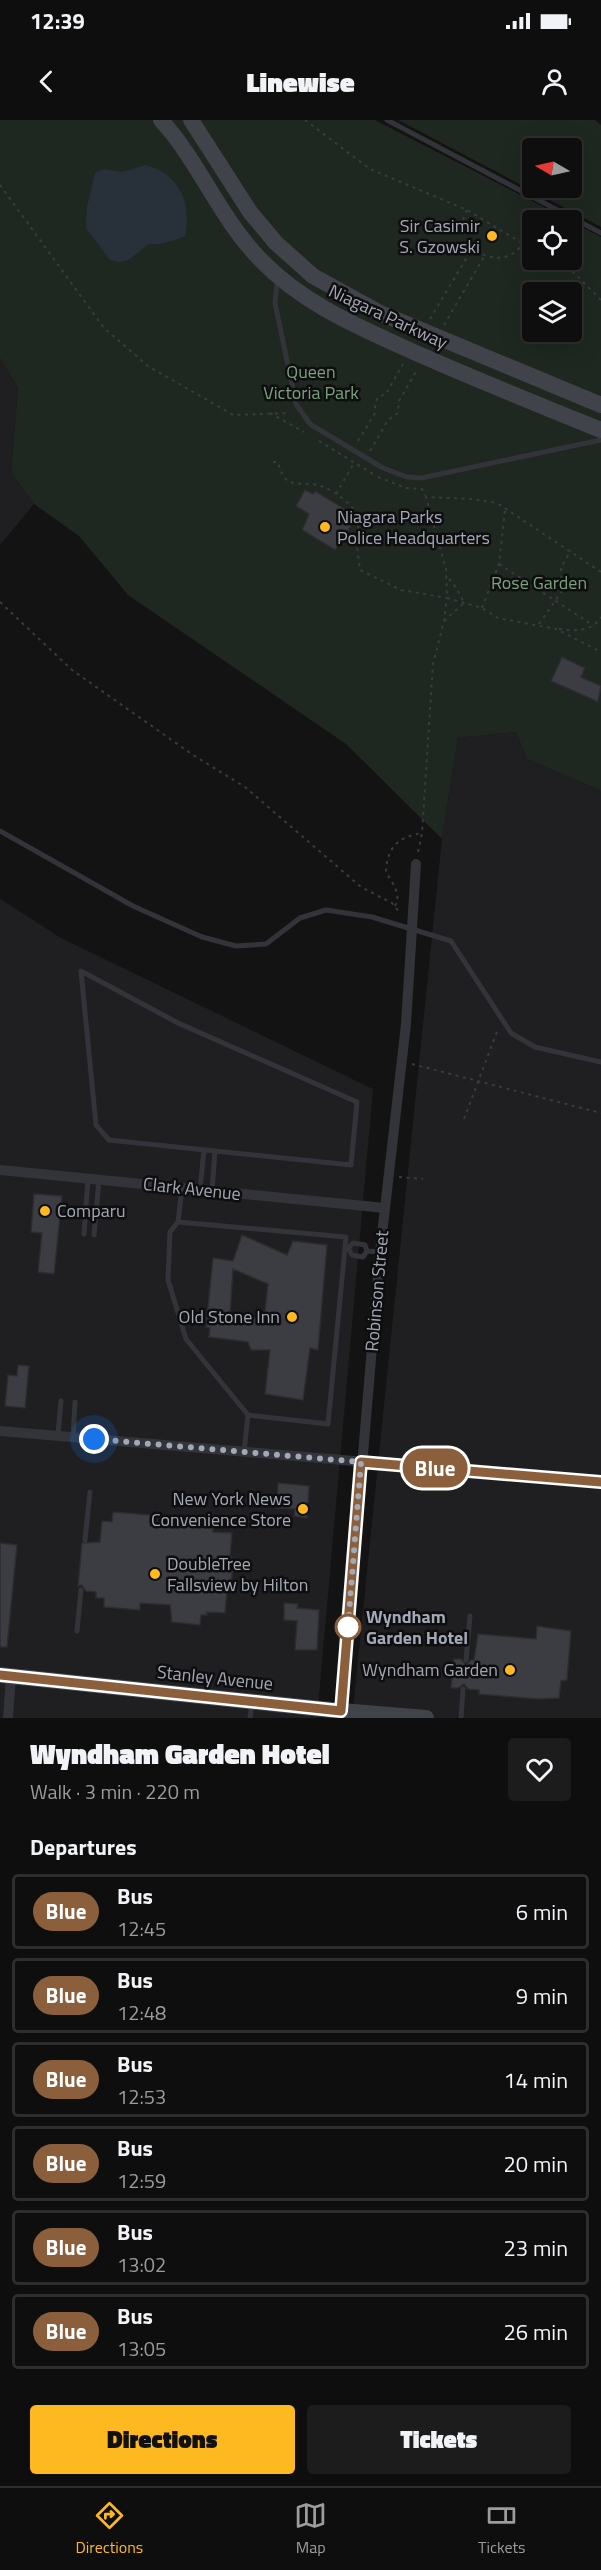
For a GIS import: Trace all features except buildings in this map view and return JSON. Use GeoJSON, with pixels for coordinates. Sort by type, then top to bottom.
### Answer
{"type":"FeatureCollection","features":[{"type":"Feature","properties":{"kind":"main road","name":"Niagara Parkway"},"geometry":{"type":"LineString","coordinates":[[161,120],[189,156],[233,227],[257,256],[281,279],[322,308],[366,330],[601,430]]}},
{"type":"Feature","properties":{"kind":"main road","name":"Niagara Parkway"},"geometry":{"type":"LineString","coordinates":[[191,120],[250,212],[276,243],[312,276],[380,313],[601,405]]}},
{"type":"Feature","properties":{"kind":"main road","name":"Stanley Avenue"},"geometry":{"type":"LineString","coordinates":[[6,1675],[251,1710],[426,1718]]}},
{"type":"Feature","properties":{"kind":"street","name":"Robinson Street"},"geometry":{"type":"LineString","coordinates":[[341,1715],[380,1252],[402,1062],[414,929],[416,864]]}},
{"type":"Feature","properties":{"kind":"street","name":"Clark Avenue"},"geometry":{"type":"LineString","coordinates":[[0,1170],[385,1208]]}},
{"type":"Feature","properties":{"kind":"street"},"geometry":{"type":"LineString","coordinates":[[0,1431],[601,1482]]}},
{"type":"Feature","properties":{"kind":"street"},"geometry":{"type":"LineString","coordinates":[[6,1675],[8,1718]]}},
{"type":"Feature","properties":{"kind":"lane"},"geometry":{"type":"LineString","coordinates":[[387,120],[601,233]]}},
{"type":"Feature","properties":{"kind":"lane"},"geometry":{"type":"LineString","coordinates":[[281,279],[277,283],[275,303],[296,405],[310,424],[355,453],[396,474],[421,478],[601,440]]}},
{"type":"Feature","properties":{"kind":"lane"},"geometry":{"type":"LineString","coordinates":[[0,831],[133,906],[202,937],[236,946],[266,944],[300,918],[326,910],[372,917],[451,941],[511,1033],[535,1047],[601,1062]]}},
{"type":"Feature","properties":{"kind":"lane"},"geometry":{"type":"LineString","coordinates":[[81,971],[178,1023],[357,1102],[351,1165],[215,1151],[109,1140],[96,1125],[81,971]]}},
{"type":"Feature","properties":{"kind":"lane"},"geometry":{"type":"LineString","coordinates":[[200,1190],[204,1150]]}},
{"type":"Feature","properties":{"kind":"lane"},"geometry":{"type":"LineString","coordinates":[[212,1191],[215,1151]]}},
{"type":"Feature","properties":{"kind":"lane"},"geometry":{"type":"LineString","coordinates":[[84,1234],[94,1179]]}},
{"type":"Feature","properties":{"kind":"lane"},"geometry":{"type":"LineString","coordinates":[[94,1179],[94,1235]]}},
{"type":"Feature","properties":{"kind":"lane"},"geometry":{"type":"LineString","coordinates":[[178,1222],[346,1237],[347,1248],[328,1424],[248,1415],[186,1339],[168,1280],[170,1232],[178,1222],[182,1188]]}},
{"type":"Feature","properties":{"kind":"lane"},"geometry":{"type":"LineString","coordinates":[[347,1248],[353,1243],[365,1245],[367,1251],[380,1252]]}},
{"type":"Feature","properties":{"kind":"lane"},"geometry":{"type":"LineString","coordinates":[[58,1436],[61,1401]]}},
{"type":"Feature","properties":{"kind":"lane"},"geometry":{"type":"LineString","coordinates":[[73,1437],[75,1402]]}},
{"type":"Feature","properties":{"kind":"lane"},"geometry":{"type":"LineString","coordinates":[[244,1452],[248,1415]]}},
{"type":"Feature","properties":{"kind":"lane"},"geometry":{"type":"LineString","coordinates":[[85,1540],[90,1492]]}},
{"type":"Feature","properties":{"kind":"lane"},"geometry":{"type":"LineString","coordinates":[[77,1631],[81,1590]]}},
{"type":"Feature","properties":{"kind":"lane"},"geometry":{"type":"LineString","coordinates":[[466,1660],[470,1616]]}},
{"type":"Feature","properties":{"kind":"lane"},"geometry":{"type":"LineString","coordinates":[[461,1718],[463,1689]]}},
{"type":"Feature","properties":{"kind":"path"},"geometry":{"type":"LineString","coordinates":[[305,120],[370,169],[467,210],[522,243]]}},
{"type":"Feature","properties":{"kind":"path"},"geometry":{"type":"LineString","coordinates":[[0,185],[104,328],[148,366],[233,415],[277,412],[303,414]]}},
{"type":"Feature","properties":{"kind":"path"},"geometry":{"type":"LineString","coordinates":[[467,210],[464,216],[464,234],[473,247],[486,255],[501,257],[512,255],[522,245]]}},
{"type":"Feature","properties":{"kind":"path"},"geometry":{"type":"LineString","coordinates":[[435,325],[428,322],[473,247]]}},
{"type":"Feature","properties":{"kind":"path"},"geometry":{"type":"LineString","coordinates":[[449,331],[442,328],[486,255]]}},
{"type":"Feature","properties":{"kind":"path"},"geometry":{"type":"LineString","coordinates":[[571,270],[601,300]]}},
{"type":"Feature","properties":{"kind":"path"},"geometry":{"type":"LineString","coordinates":[[336,494],[375,413],[375,403],[378,397],[386,394],[406,360]]}},
{"type":"Feature","properties":{"kind":"path"},"geometry":{"type":"LineString","coordinates":[[366,458],[388,420],[398,413],[399,401],[420,366]]}},
{"type":"Feature","properties":{"kind":"path"},"geometry":{"type":"LineString","coordinates":[[273,462],[279,462],[281,473],[287,481],[295,485],[313,484],[336,494],[352,505],[360,518],[356,539],[360,570],[401,590],[447,598],[482,608],[498,618],[570,631],[594,626],[601,617]]}},
{"type":"Feature","properties":{"kind":"path"},"geometry":{"type":"LineString","coordinates":[[416,864],[422,833],[432,664],[444,621],[447,598],[446,575],[426,497],[472,499],[497,503],[601,572]]}},
{"type":"Feature","properties":{"kind":"path"},"geometry":{"type":"LineString","coordinates":[[482,608],[499,564],[506,508]]}},
{"type":"Feature","properties":{"kind":"path"},"geometry":{"type":"LineString","coordinates":[[539,624],[562,591],[562,561],[571,551]]}},
{"type":"Feature","properties":{"kind":"path"},"geometry":{"type":"LineString","coordinates":[[499,564],[594,626]]}},
{"type":"Feature","properties":{"kind":"path"},"geometry":{"type":"LineString","coordinates":[[446,575],[457,588],[464,603]]}},
{"type":"Feature","properties":{"kind":"path"},"geometry":{"type":"LineString","coordinates":[[0,602],[72,670],[193,755],[246,787],[361,887],[395,907],[414,929]]}},
{"type":"Feature","properties":{"kind":"path"},"geometry":{"type":"LineString","coordinates":[[444,621],[464,603]]}},
{"type":"Feature","properties":{"kind":"path"},"geometry":{"type":"LineString","coordinates":[[556,629],[601,652]]}},
{"type":"Feature","properties":{"kind":"path"},"geometry":{"type":"LineString","coordinates":[[395,907],[398,902],[397,892],[386,872],[390,849],[401,838],[422,833]]}},
{"type":"Feature","properties":{"kind":"path"},"geometry":{"type":"LineString","coordinates":[[464,1119],[502,1018]]}},
{"type":"Feature","properties":{"kind":"path"},"geometry":{"type":"LineString","coordinates":[[402,1062],[601,1113]]}},
{"type":"Feature","properties":{"kind":"path"},"geometry":{"type":"LineString","coordinates":[[388,1176],[423,1179]]}},
{"type":"Feature","properties":{"kind":"shaded area"},"geometry":{"type":"Polygon","coordinates":[[[146,165],[167,176],[181,192],[187,212],[185,236],[172,241],[149,244],[122,262],[110,260],[86,228],[87,207],[95,173],[103,169],[122,172],[146,165]]]}},
{"type":"Feature","properties":{"kind":"shaded area"},"geometry":{"type":"Polygon","coordinates":[[[0,358],[18,388],[11,472],[34,504],[0,545],[0,358]]]}},
{"type":"Feature","properties":{"kind":"shaded area"},"geometry":{"type":"Polygon","coordinates":[[[516,732],[527,759],[601,791],[601,1718],[352,1718],[442,839],[458,738],[516,732]]]}},
{"type":"Feature","properties":{"kind":"shaded area"},"geometry":{"type":"Polygon","coordinates":[[[0,899],[61,938],[373,1089],[317,1718],[0,1718],[0,899]]]}},
{"type":"Feature","properties":{"kind":"green space","name":"Queen Victoria Park"},"geometry":{"type":"Polygon","coordinates":[[[0,120],[375,120],[522,196],[522,198],[550,210],[522,210],[522,270],[582,270],[582,227],[601,237],[601,791],[527,759],[516,732],[458,738],[442,839],[346,744],[128,595],[79,536],[34,504],[11,472],[18,388],[0,358],[0,120]]]}},
{"type":"Feature","properties":{"kind":"green space"},"geometry":{"type":"Polygon","coordinates":[[[398,120],[595,120],[601,125],[601,227],[582,217],[582,210],[569,210],[546,198],[582,198],[582,138],[522,138],[522,185],[398,120]]]}},
{"type":"Feature","properties":{"kind":"bus line","name":"Blue"},"geometry":{"type":"LineString","coordinates":[[0,1675],[341,1711],[361,1462],[601,1482]]}},
{"type":"Feature","properties":{"kind":"place","name":"Sir Casimir S. Gzowski"},"geometry":{"type":"Point","coordinates":[492,236]}},
{"type":"Feature","properties":{"kind":"place","name":"Niagara Parks Police Headquarters"},"geometry":{"type":"Point","coordinates":[325,527]}},
{"type":"Feature","properties":{"kind":"place","name":"Comparu"},"geometry":{"type":"Point","coordinates":[45,1211]}},
{"type":"Feature","properties":{"kind":"place","name":"Old Stone Inn"},"geometry":{"type":"Point","coordinates":[292,1317]}},
{"type":"Feature","properties":{"kind":"place","name":"New York News Convenience Store"},"geometry":{"type":"Point","coordinates":[303,1509]}},
{"type":"Feature","properties":{"kind":"place","name":"DoubleTree Fallsview by Hilton"},"geometry":{"type":"Point","coordinates":[155,1574]}},
{"type":"Feature","properties":{"kind":"place","name":"Wyndham Garden Hotel"},"geometry":{"type":"Point","coordinates":[348,1627]}},
{"type":"Feature","properties":{"kind":"place","name":"Wyndham Garden"},"geometry":{"type":"Point","coordinates":[510,1670]}},
{"type":"Feature","properties":{"kind":"route"},"geometry":{"type":"LineString","coordinates":[[94,1439],[361,1462],[348,1629],[348,1627]]}},
{"type":"Feature","properties":{"kind":"park label","name":"Rose Garden"},"geometry":{"type":"Point","coordinates":[539,583]}}]}
